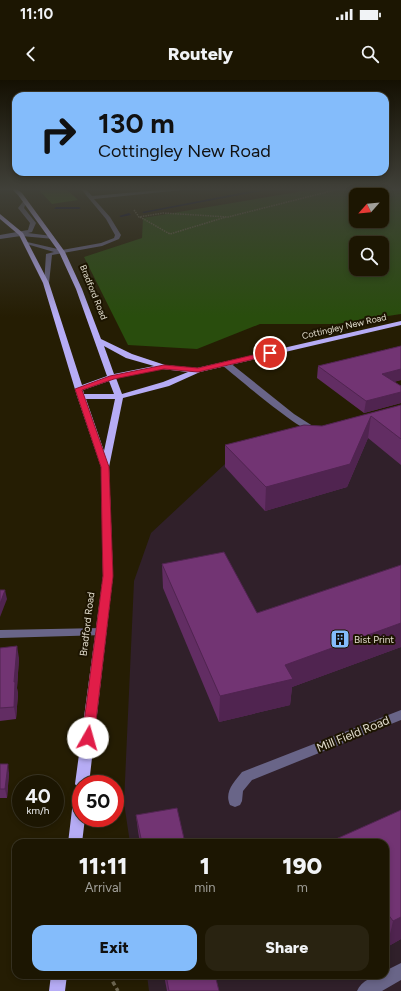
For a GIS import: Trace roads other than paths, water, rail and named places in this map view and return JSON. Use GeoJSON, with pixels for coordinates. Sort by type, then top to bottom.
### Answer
{"type":"FeatureCollection","features":[{"type":"Feature","properties":{"kind":"main road","name":"Bradford Road"},"geometry":{"type":"LineString","coordinates":[[18,232],[21,234],[46,283],[80,393],[105,467]]}},
{"type":"Feature","properties":{"kind":"main road","name":"Bradford Road"},"geometry":{"type":"LineString","coordinates":[[47,232],[62,252],[98,340],[119,397],[105,467],[108,576],[83,775]]}},
{"type":"Feature","properties":{"kind":"main road","name":"Cottingley New Road"},"geometry":{"type":"LineString","coordinates":[[80,393],[119,397],[166,384],[198,370],[401,322]]}},
{"type":"Feature","properties":{"kind":"main road","name":"Cottingley New Road"},"geometry":{"type":"LineString","coordinates":[[98,340],[129,356],[164,367],[198,370]]}},
{"type":"Feature","properties":{"kind":"main road","name":"Cottingley New Road"},"geometry":{"type":"LineString","coordinates":[[80,393],[112,377],[164,367]]}},
{"type":"Feature","properties":{"kind":"main road"},"geometry":{"type":"LineString","coordinates":[[75,839],[77,827]]}},
{"type":"Feature","properties":{"kind":"main road"},"geometry":{"type":"LineString","coordinates":[[57,991],[58,979]]}},
{"type":"Feature","properties":{"kind":"street"},"geometry":{"type":"LineString","coordinates":[[0,237],[28,232]]}},
{"type":"Feature","properties":{"kind":"street"},"geometry":{"type":"LineString","coordinates":[[46,283],[49,254],[102,244],[116,238],[118,235],[116,232]]}},
{"type":"Feature","properties":{"kind":"street"},"geometry":{"type":"LineString","coordinates":[[21,234],[52,238]]}},
{"type":"Feature","properties":{"kind":"street"},"geometry":{"type":"LineString","coordinates":[[25,242],[62,252]]}},
{"type":"Feature","properties":{"kind":"street"},"geometry":{"type":"LineString","coordinates":[[226,364],[291,416],[316,433],[327,434]]}},
{"type":"Feature","properties":{"kind":"street"},"geometry":{"type":"LineString","coordinates":[[0,634],[101,632]]}},
{"type":"Feature","properties":{"kind":"street","name":"Mill Field Road"},"geometry":{"type":"LineString","coordinates":[[235,801],[236,790],[247,776],[401,715]]}},
{"type":"Feature","properties":{"kind":"street"},"geometry":{"type":"LineString","coordinates":[[389,978],[401,971]]}},
{"type":"Feature","properties":{"kind":"street"},"geometry":{"type":"LineString","coordinates":[[365,991],[387,979]]}},
{"type":"Feature","properties":{"kind":"place","name":"Bist Print"},"geometry":{"type":"Point","coordinates":[340,639]}}]}
